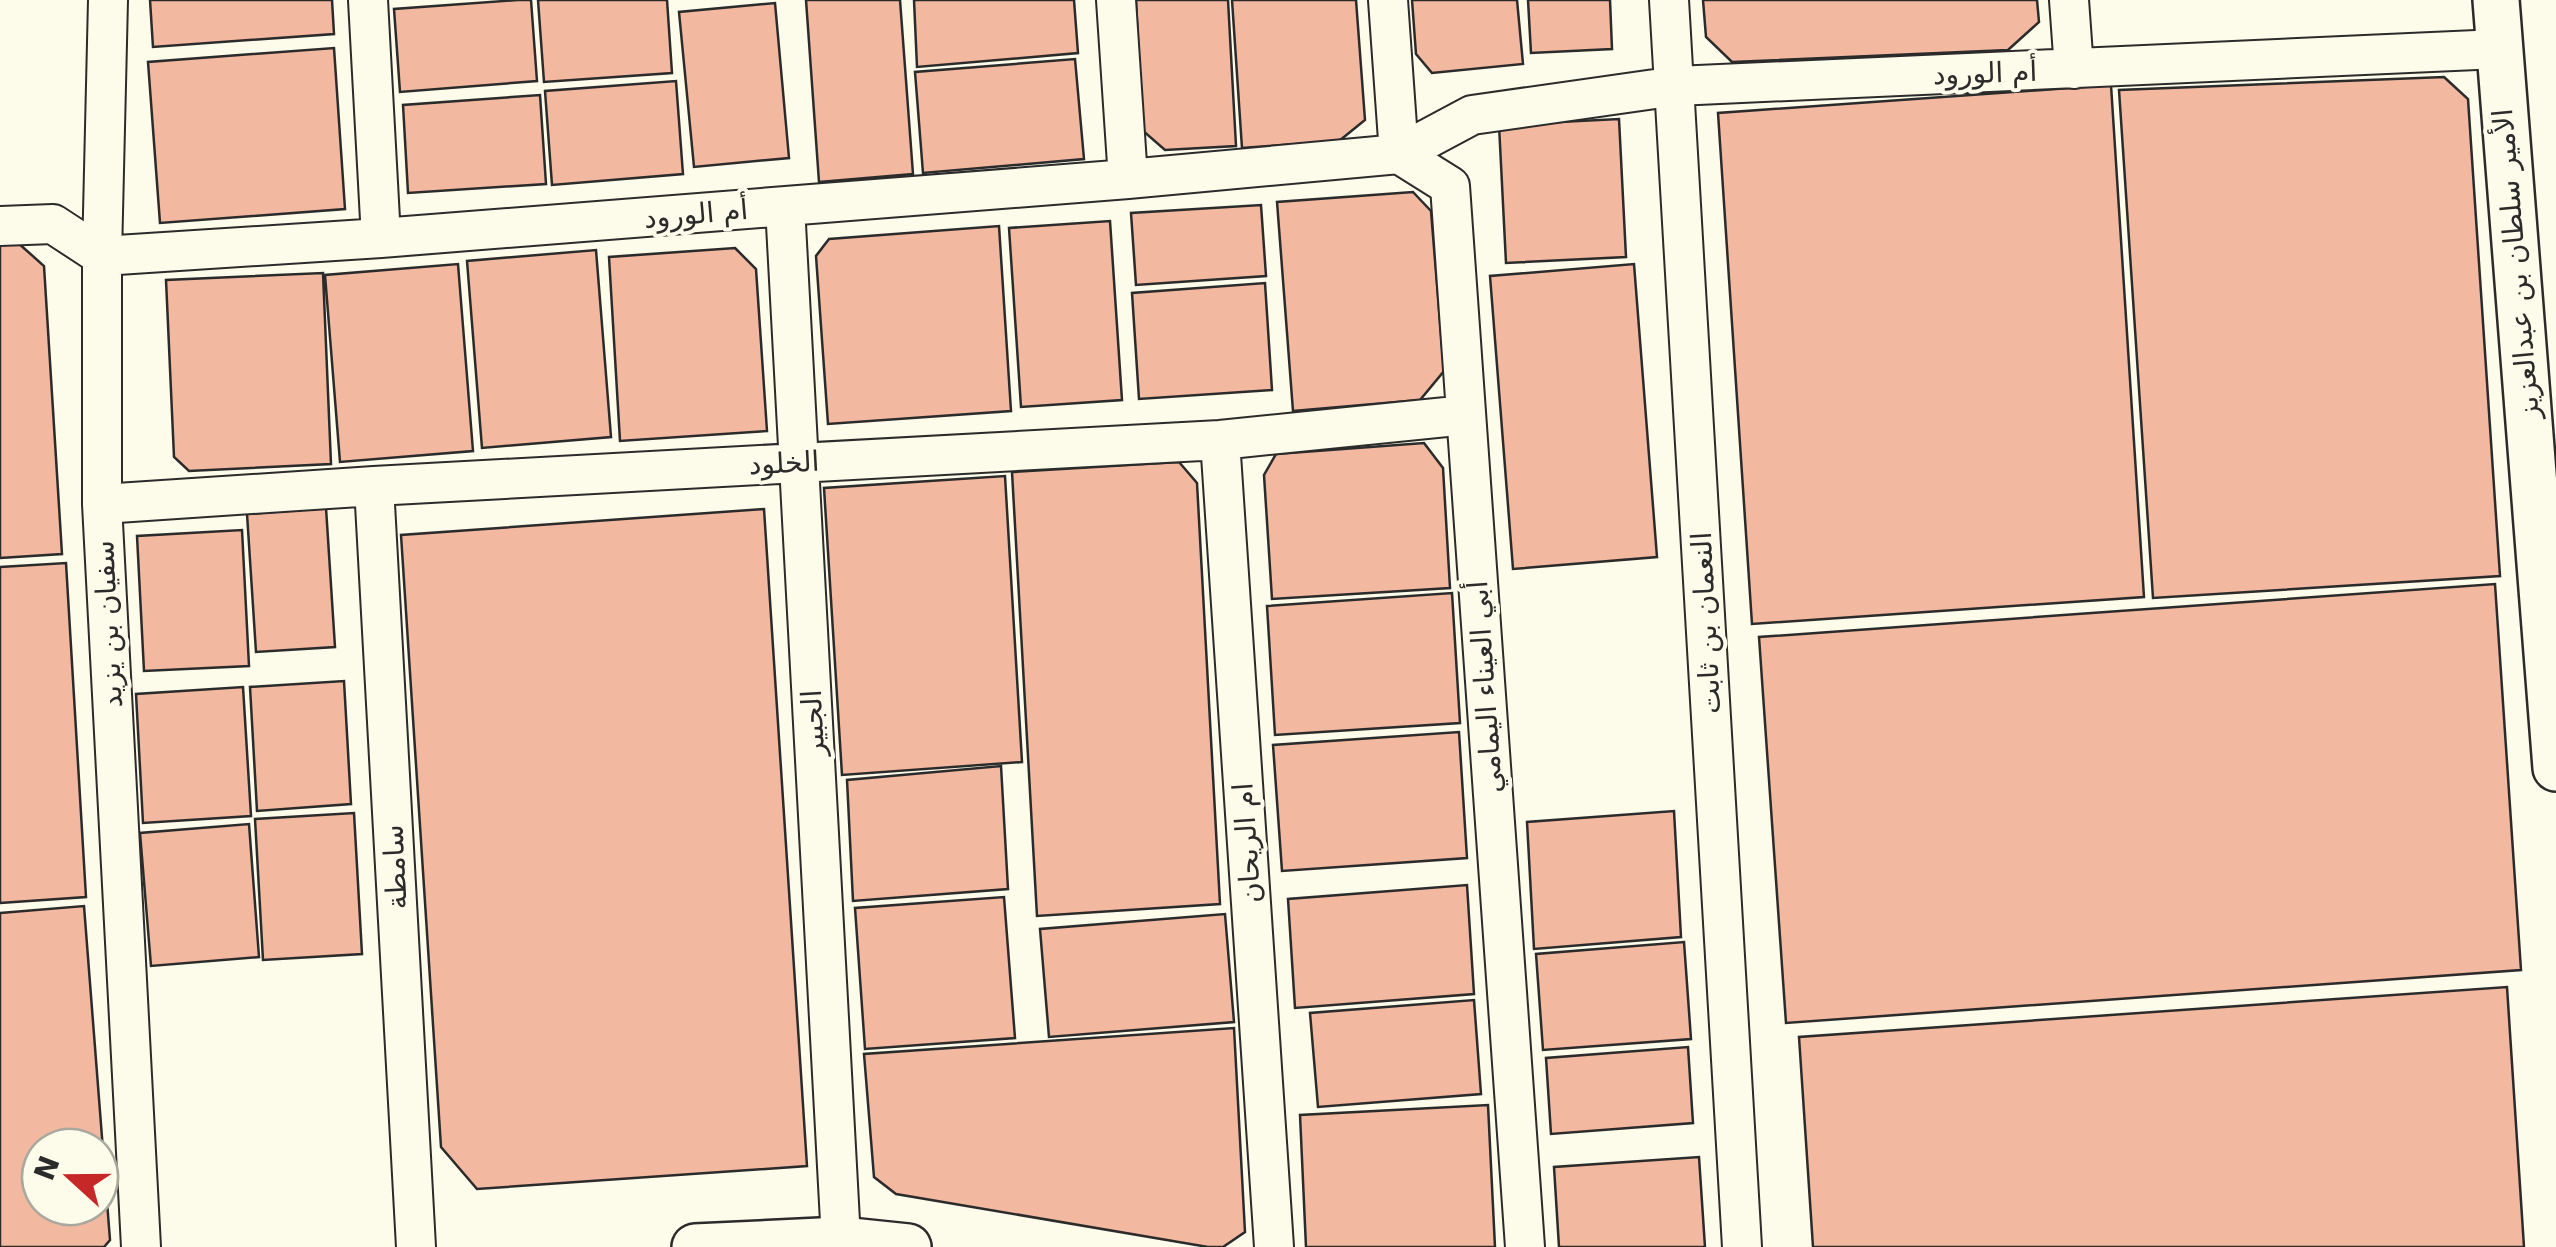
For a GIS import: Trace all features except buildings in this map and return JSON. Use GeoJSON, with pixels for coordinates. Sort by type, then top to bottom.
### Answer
{"type":"FeatureCollection","features":[{"type":"Feature","properties":{"kind":"street","name":"سفيان بن يزيد"},"geometry":{"type":"LineString","coordinates":[[108,0],[102,504],[141,1247]]}},
{"type":"Feature","properties":{"kind":"street"},"geometry":{"type":"LineString","coordinates":[[368,0],[382,238]]}},
{"type":"Feature","properties":{"kind":"street"},"geometry":{"type":"LineString","coordinates":[[1116,0],[1128,179]]}},
{"type":"Feature","properties":{"kind":"street"},"geometry":{"type":"LineString","coordinates":[[1388,0],[1399,154]]}},
{"type":"Feature","properties":{"kind":"street","name":"النعمان بن ثابت"},"geometry":{"type":"LineString","coordinates":[[1670,0],[1742,1247]]}},
{"type":"Feature","properties":{"kind":"street"},"geometry":{"type":"LineString","coordinates":[[2069,0],[2074,69]]}},
{"type":"Feature","properties":{"kind":"street","name":"الأمير سلطان بن عبدالعزيز"},"geometry":{"type":"LineString","coordinates":[[2496,0],[2556,768]]}},
{"type":"Feature","properties":{"kind":"street","name":"أم الورود"},"geometry":{"type":"LineString","coordinates":[[102,256],[382,238],[1399,154],[1472,115],[1676,86],[2499,49]]}},
{"type":"Feature","properties":{"kind":"street","name":"أبي العيناء اليمامي"},"geometry":{"type":"LineString","coordinates":[[1399,154],[1450,186],[1526,1247]]}},
{"type":"Feature","properties":{"kind":"street","name":"الجبير"},"geometry":{"type":"LineString","coordinates":[[785,206],[841,1240]]}},
{"type":"Feature","properties":{"kind":"street"},"geometry":{"type":"LineString","coordinates":[[0,226],[53,224],[102,256]]}},
{"type":"Feature","properties":{"kind":"street","name":"الخلود"},"geometry":{"type":"LineString","coordinates":[[102,504],[1220,440],[1466,415]]}},
{"type":"Feature","properties":{"kind":"street","name":"ام الريحان"},"geometry":{"type":"LineString","coordinates":[[1220,440],[1274,1247]]}},
{"type":"Feature","properties":{"kind":"street","name":"سامطة"},"geometry":{"type":"LineString","coordinates":[[374,486],[416,1247]]}},
{"type":"Feature","properties":{"kind":"street"},"geometry":{"type":"LineString","coordinates":[[695,1247],[841,1240],[908,1247]]}}]}
